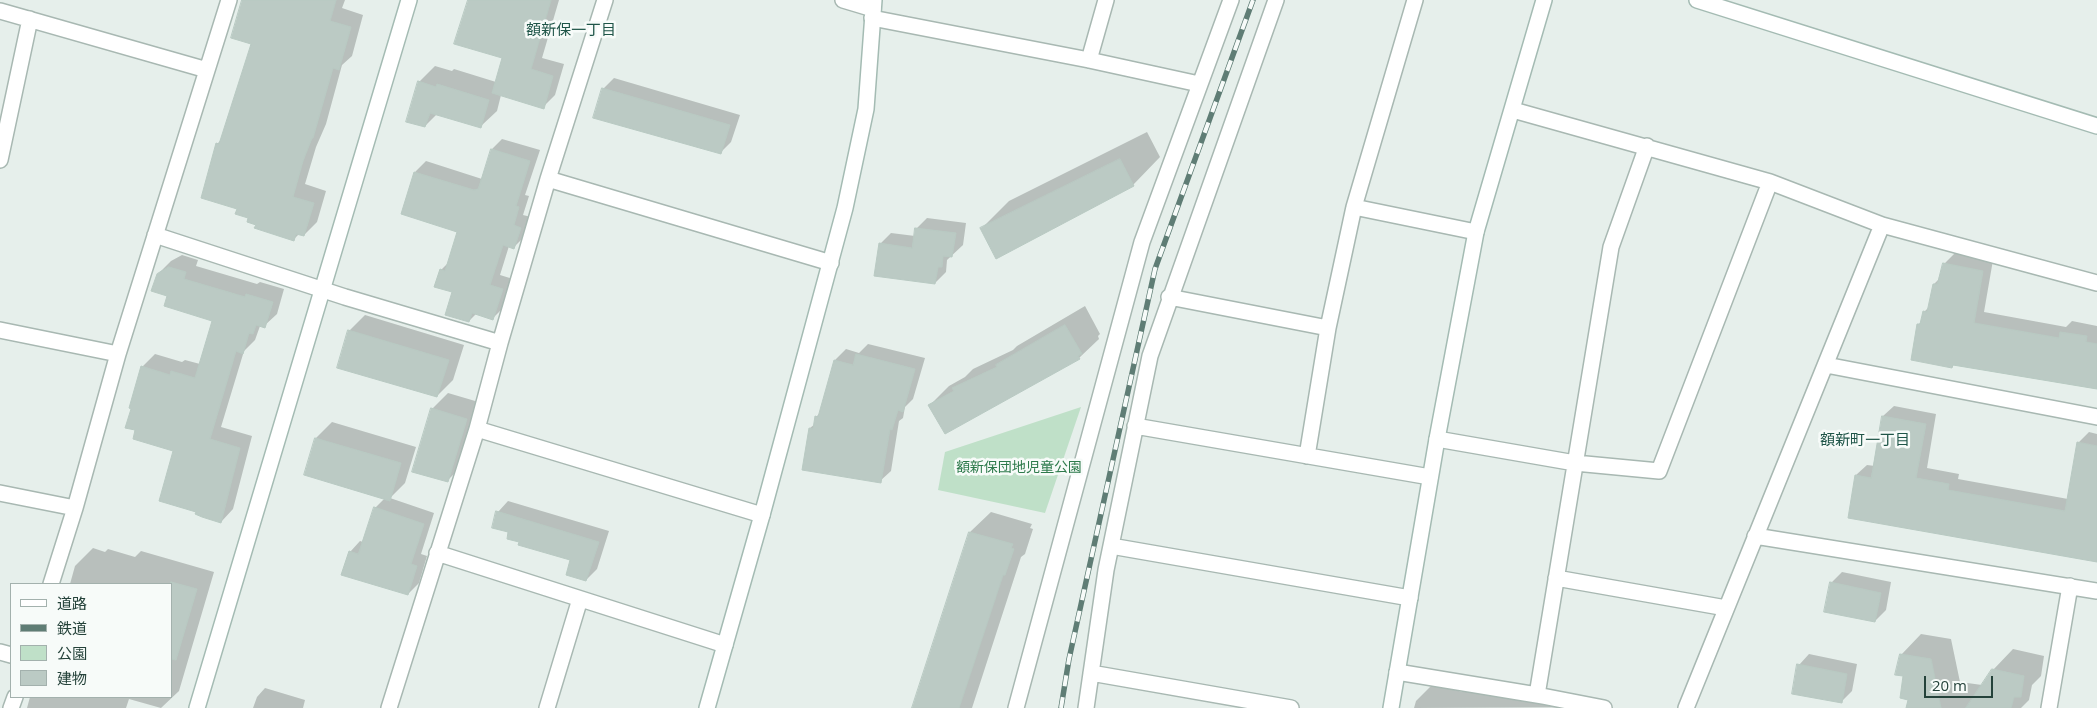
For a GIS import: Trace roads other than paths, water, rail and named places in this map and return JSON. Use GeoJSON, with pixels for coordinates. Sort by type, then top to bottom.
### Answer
{"type":"FeatureCollection","features":[{"type":"Feature","properties":{"kind":"street"},"geometry":{"type":"LineString","coordinates":[[51,583],[75,508],[118,354],[229,0]]}},
{"type":"Feature","properties":{"kind":"street"},"geometry":{"type":"LineString","coordinates":[[198,708],[409,0]]}},
{"type":"Feature","properties":{"kind":"street"},"geometry":{"type":"LineString","coordinates":[[389,708],[476,429],[548,179],[605,0]]}},
{"type":"Feature","properties":{"kind":"street"},"geometry":{"type":"LineString","coordinates":[[844,0],[873,9],[1199,84]]}},
{"type":"Feature","properties":{"kind":"street"},"geometry":{"type":"LineString","coordinates":[[1089,60],[1106,0]]}},
{"type":"Feature","properties":{"kind":"street"},"geometry":{"type":"LineString","coordinates":[[1016,708],[1142,242],[1231,0]]}},
{"type":"Feature","properties":{"kind":"street"},"geometry":{"type":"LineString","coordinates":[[1086,708],[1111,546],[1150,356],[1169,297],[1276,0]]}},
{"type":"Feature","properties":{"kind":"street"},"geometry":{"type":"LineString","coordinates":[[1307,456],[1328,328],[1354,207],[1415,0]]}},
{"type":"Feature","properties":{"kind":"street"},"geometry":{"type":"LineString","coordinates":[[1391,708],[1430,477],[1476,232],[1544,0]]}},
{"type":"Feature","properties":{"kind":"street"},"geometry":{"type":"LineString","coordinates":[[1697,0],[2097,126]]}},
{"type":"Feature","properties":{"kind":"street"},"geometry":{"type":"LineString","coordinates":[[707,708],[762,515],[845,208],[866,109],[873,9]]}},
{"type":"Feature","properties":{"kind":"street"},"geometry":{"type":"LineString","coordinates":[[0,11],[207,70]]}},
{"type":"Feature","properties":{"kind":"street"},"geometry":{"type":"LineString","coordinates":[[0,160],[30,19]]}},
{"type":"Feature","properties":{"kind":"street"},"geometry":{"type":"LineString","coordinates":[[1512,110],[1648,146],[1770,182],[1882,225],[2097,283]]}},
{"type":"Feature","properties":{"kind":"street"},"geometry":{"type":"LineString","coordinates":[[1604,708],[1537,695],[1611,247],[1648,146]]}},
{"type":"Feature","properties":{"kind":"street"},"geometry":{"type":"LineString","coordinates":[[548,179],[831,263]]}},
{"type":"Feature","properties":{"kind":"street"},"geometry":{"type":"LineString","coordinates":[[1437,439],[1575,463],[1659,471],[1770,182]]}},
{"type":"Feature","properties":{"kind":"street"},"geometry":{"type":"LineString","coordinates":[[1354,207],[1476,232]]}},
{"type":"Feature","properties":{"kind":"street"},"geometry":{"type":"LineString","coordinates":[[1686,708],[1882,225]]}},
{"type":"Feature","properties":{"kind":"street"},"geometry":{"type":"LineString","coordinates":[[156,235],[322,290],[500,343]]}},
{"type":"Feature","properties":{"kind":"street"},"geometry":{"type":"LineString","coordinates":[[1169,297],[1328,328]]}},
{"type":"Feature","properties":{"kind":"street"},"geometry":{"type":"LineString","coordinates":[[0,330],[118,354]]}},
{"type":"Feature","properties":{"kind":"street"},"geometry":{"type":"LineString","coordinates":[[1826,365],[2097,417]]}},
{"type":"Feature","properties":{"kind":"street"},"geometry":{"type":"LineString","coordinates":[[1136,426],[1430,477]]}},
{"type":"Feature","properties":{"kind":"street"},"geometry":{"type":"LineString","coordinates":[[476,429],[762,515]]}},
{"type":"Feature","properties":{"kind":"street"},"geometry":{"type":"LineString","coordinates":[[0,493],[75,508]]}},
{"type":"Feature","properties":{"kind":"street"},"geometry":{"type":"LineString","coordinates":[[1755,536],[2097,591]]}},
{"type":"Feature","properties":{"kind":"street"},"geometry":{"type":"LineString","coordinates":[[1111,546],[1410,598]]}},
{"type":"Feature","properties":{"kind":"street"},"geometry":{"type":"LineString","coordinates":[[437,553],[725,646]]}},
{"type":"Feature","properties":{"kind":"street"},"geometry":{"type":"LineString","coordinates":[[1556,578],[1726,608]]}},
{"type":"Feature","properties":{"kind":"street"},"geometry":{"type":"LineString","coordinates":[[2049,708],[2070,586]]}},
{"type":"Feature","properties":{"kind":"street"},"geometry":{"type":"LineString","coordinates":[[547,708],[580,599]]}},
{"type":"Feature","properties":{"kind":"street"},"geometry":{"type":"LineString","coordinates":[[1397,672],[1543,696]]}},
{"type":"Feature","properties":{"kind":"street"},"geometry":{"type":"LineString","coordinates":[[1091,673],[1291,708]]}},
{"type":"Feature","properties":{"kind":"railway"},"geometry":{"type":"LineString","coordinates":[[1061,708],[1069,659],[1155,269],[1253,0]]}},
{"type":"Feature","properties":{"kind":"district","name":"額新保一丁目"},"geometry":{"type":"Point","coordinates":[571,31]}},
{"type":"Feature","properties":{"kind":"district","name":"額新町一丁目"},"geometry":{"type":"Point","coordinates":[1865,441]}},
{"type":"Feature","properties":{"kind":"park label","name":"額新保団地児童公園"},"geometry":{"type":"Point","coordinates":[1019,468]}}]}
